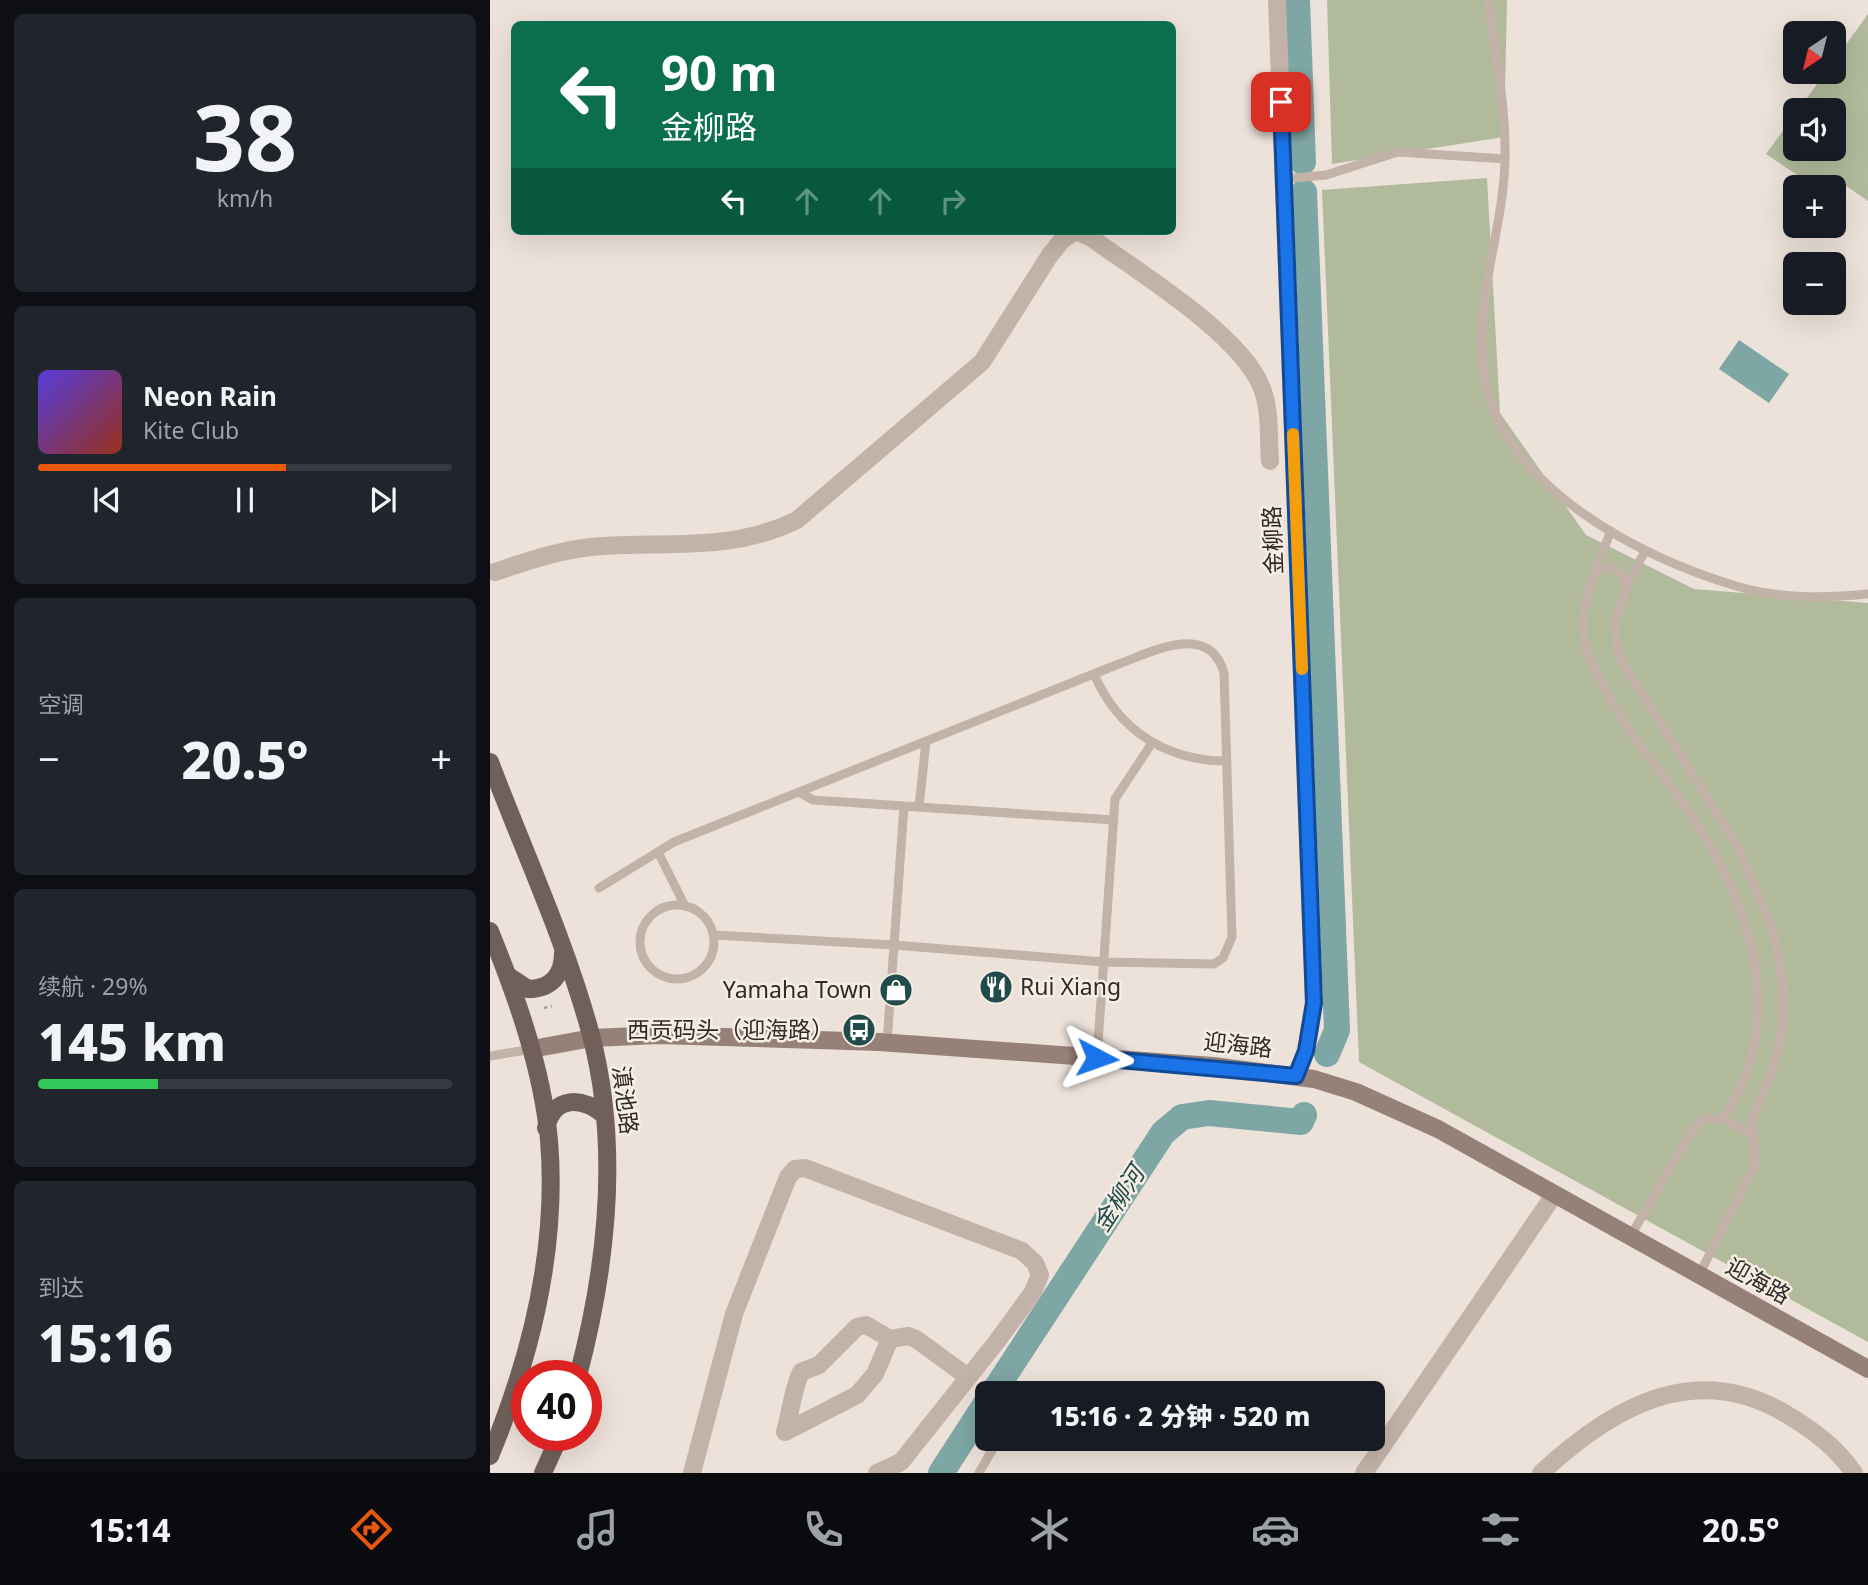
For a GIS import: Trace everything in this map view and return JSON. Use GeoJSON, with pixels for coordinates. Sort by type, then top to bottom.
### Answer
{"type":"FeatureCollection","features":[{"type":"Feature","properties":{"kind":"main road","name":"滇池路"},"geometry":{"type":"LineString","coordinates":[[490,762],[563,952],[592,1038],[604,1115],[604,1255],[581,1360]]}},
{"type":"Feature","properties":{"kind":"main road"},"geometry":{"type":"LineString","coordinates":[[490,931],[532,1049],[546,1128],[548,1239],[537,1314],[517,1390],[490,1456]]}},
{"type":"Feature","properties":{"kind":"main road"},"geometry":{"type":"LineString","coordinates":[[507,975],[528,989],[544,987],[557,977],[563,952]]}},
{"type":"Feature","properties":{"kind":"main road"},"geometry":{"type":"LineString","coordinates":[[546,1128],[552,1112],[565,1102],[582,1101],[604,1115]]}},
{"type":"Feature","properties":{"kind":"main road"},"geometry":{"type":"LineString","coordinates":[[543,1473],[552,1451]]}},
{"type":"Feature","properties":{"kind":"street","name":"金柳路"},"geometry":{"type":"LineString","coordinates":[[1277,0],[1314,1003],[1306,1051],[1296,1076]]}},
{"type":"Feature","properties":{"kind":"street"},"geometry":{"type":"LineString","coordinates":[[492,575],[562,551],[601,546],[748,540],[797,520],[982,362],[1050,255],[1070,235]]}},
{"type":"Feature","properties":{"kind":"street"},"geometry":{"type":"LineString","coordinates":[[1085,235],[1206,322],[1249,364],[1267,402],[1270,461]]}},
{"type":"Feature","properties":{"kind":"street","name":"迎海路"},"geometry":{"type":"LineString","coordinates":[[532,1049],[592,1038],[659,1035],[887,1043],[1296,1076],[1356,1092],[1438,1129],[1868,1369]]}},
{"type":"Feature","properties":{"kind":"street"},"geometry":{"type":"LineString","coordinates":[[692,1473],[734,1314],[788,1177],[795,1169],[804,1168],[1022,1251],[1035,1263],[1040,1275],[1033,1292],[901,1462],[877,1473]]}},
{"type":"Feature","properties":{"kind":"street"},"geometry":{"type":"LineString","coordinates":[[1364,1473],[1553,1195]]}},
{"type":"Feature","properties":{"kind":"street"},"geometry":{"type":"LineString","coordinates":[[890,1339],[875,1374],[857,1395],[785,1433],[793,1407],[793,1388],[801,1372],[818,1364],[858,1327],[866,1325],[890,1339],[908,1336],[916,1339],[968,1377]]}},
{"type":"Feature","properties":{"kind":"street"},"geometry":{"type":"LineString","coordinates":[[1541,1473],[1569,1447],[1624,1411],[1665,1395],[1699,1388],[1731,1392],[1768,1403],[1829,1443],[1854,1473]]}},
{"type":"Feature","properties":{"kind":"lane"},"geometry":{"type":"LineString","coordinates":[[1488,0],[1502,104],[1505,159],[1482,324],[1485,380],[1503,427],[1522,458],[1558,495],[1645,551],[1738,587],[1822,598],[1868,594]]}},
{"type":"Feature","properties":{"kind":"lane"},"geometry":{"type":"LineString","coordinates":[[1284,179],[1326,175],[1398,152],[1505,159]]}},
{"type":"Feature","properties":{"kind":"lane"},"geometry":{"type":"LineString","coordinates":[[1611,531],[1594,573],[1584,616],[1586,649],[1617,715],[1680,800],[1718,860],[1752,941],[1759,987],[1758,1028],[1751,1062],[1737,1098],[1723,1119]]}},
{"type":"Feature","properties":{"kind":"lane"},"geometry":{"type":"LineString","coordinates":[[1645,551],[1627,585],[1615,622],[1618,655],[1739,849],[1774,934],[1783,985],[1782,1031],[1773,1069],[1752,1119],[1755,1166],[1698,1276]]}},
{"type":"Feature","properties":{"kind":"lane"},"geometry":{"type":"LineString","coordinates":[[1594,573],[1611,567],[1619,571],[1627,585]]}},
{"type":"Feature","properties":{"kind":"lane"},"geometry":{"type":"LineString","coordinates":[[599,888],[674,842],[1094,674],[1184,643],[1198,643],[1212,649],[1221,661],[1224,673],[1232,937],[1228,949],[1219,961],[1208,966],[1104,962],[894,945],[714,936]]}},
{"type":"Feature","properties":{"kind":"lane"},"geometry":{"type":"LineString","coordinates":[[1094,674],[1117,714],[1152,743],[1196,760],[1227,761]]}},
{"type":"Feature","properties":{"kind":"lane"},"geometry":{"type":"LineString","coordinates":[[919,807],[926,741]]}},
{"type":"Feature","properties":{"kind":"lane"},"geometry":{"type":"LineString","coordinates":[[1097,1058],[1115,799],[1152,743]]}},
{"type":"Feature","properties":{"kind":"lane"},"geometry":{"type":"LineString","coordinates":[[799,792],[813,800],[1114,820]]}},
{"type":"Feature","properties":{"kind":"lane"},"geometry":{"type":"LineString","coordinates":[[887,1043],[904,806]]}},
{"type":"Feature","properties":{"kind":"lane"},"geometry":{"type":"LineString","coordinates":[[658,852],[685,906],[707,920],[714,936],[712,954],[696,975],[669,979],[653,971],[640,948],[646,922],[659,909],[685,906]]}},
{"type":"Feature","properties":{"kind":"lane"},"geometry":{"type":"LineString","coordinates":[[490,1056],[532,1049]]}},
{"type":"Feature","properties":{"kind":"lane"},"geometry":{"type":"LineString","coordinates":[[1630,1238],[1692,1131],[1704,1119],[1723,1119],[1751,1133]]}},
{"type":"Feature","properties":{"kind":"lane"},"geometry":{"type":"LineString","coordinates":[[979,1473],[992,1451]]}},
{"type":"Feature","properties":{"kind":"path"},"geometry":{"type":"LineString","coordinates":[[544,1008],[552,1006]]}},
{"type":"Feature","properties":{"kind":"green space"},"geometry":{"type":"Polygon","coordinates":[[[1327,0],[1507,0],[1504,137],[1332,164],[1327,0]]]}},
{"type":"Feature","properties":{"kind":"green space"},"geometry":{"type":"Polygon","coordinates":[[[1868,14],[1868,201],[1846,186],[1846,175],[1797,175],[1766,154],[1783,131],[1783,161],[1846,161],[1846,98],[1807,98],[1817,84],[1846,84],[1846,44],[1868,14]]]}},
{"type":"Feature","properties":{"kind":"green space"},"geometry":{"type":"Polygon","coordinates":[[[1487,178],[1500,413],[1586,535],[1694,589],[1868,603],[1868,1342],[1359,1062],[1322,190],[1487,178]]]}},
{"type":"Feature","properties":{"kind":"water"},"geometry":{"type":"Polygon","coordinates":[[[1739,340],[1789,374],[1769,403],[1719,369],[1739,340]]]}},
{"type":"Feature","properties":{"kind":"waterway","name":"金柳河"},"geometry":{"type":"LineString","coordinates":[[1297,0],[1303,162]]}},
{"type":"Feature","properties":{"kind":"waterway","name":"金柳河"},"geometry":{"type":"LineString","coordinates":[[1304,192],[1337,1030],[1327,1054]]}},
{"type":"Feature","properties":{"kind":"waterway","name":"金柳河"},"geometry":{"type":"LineString","coordinates":[[1001,1381],[1163,1133],[1182,1117],[1209,1113],[1301,1122],[1304,1115]]}},
{"type":"Feature","properties":{"kind":"waterway","name":"金柳河"},"geometry":{"type":"LineString","coordinates":[[941,1473],[975,1421]]}},
{"type":"Feature","properties":{"kind":"slow traffic"},"geometry":{"type":"LineString","coordinates":[[1293,434],[1302,669]]}},
{"type":"Feature","properties":{"kind":"place","name":"Rui Xiang"},"geometry":{"type":"Point","coordinates":[996,987]}},
{"type":"Feature","properties":{"kind":"place","name":"Yamaha Town"},"geometry":{"type":"Point","coordinates":[896,990]}},
{"type":"Feature","properties":{"kind":"place","name":"西贡码头（迎海路）"},"geometry":{"type":"Point","coordinates":[859,1030]}},
{"type":"Feature","properties":{"kind":"route"},"geometry":{"type":"LineString","coordinates":[[1097,1058],[1296,1076],[1311,1030],[1314,1003],[1281,102]]}}]}
